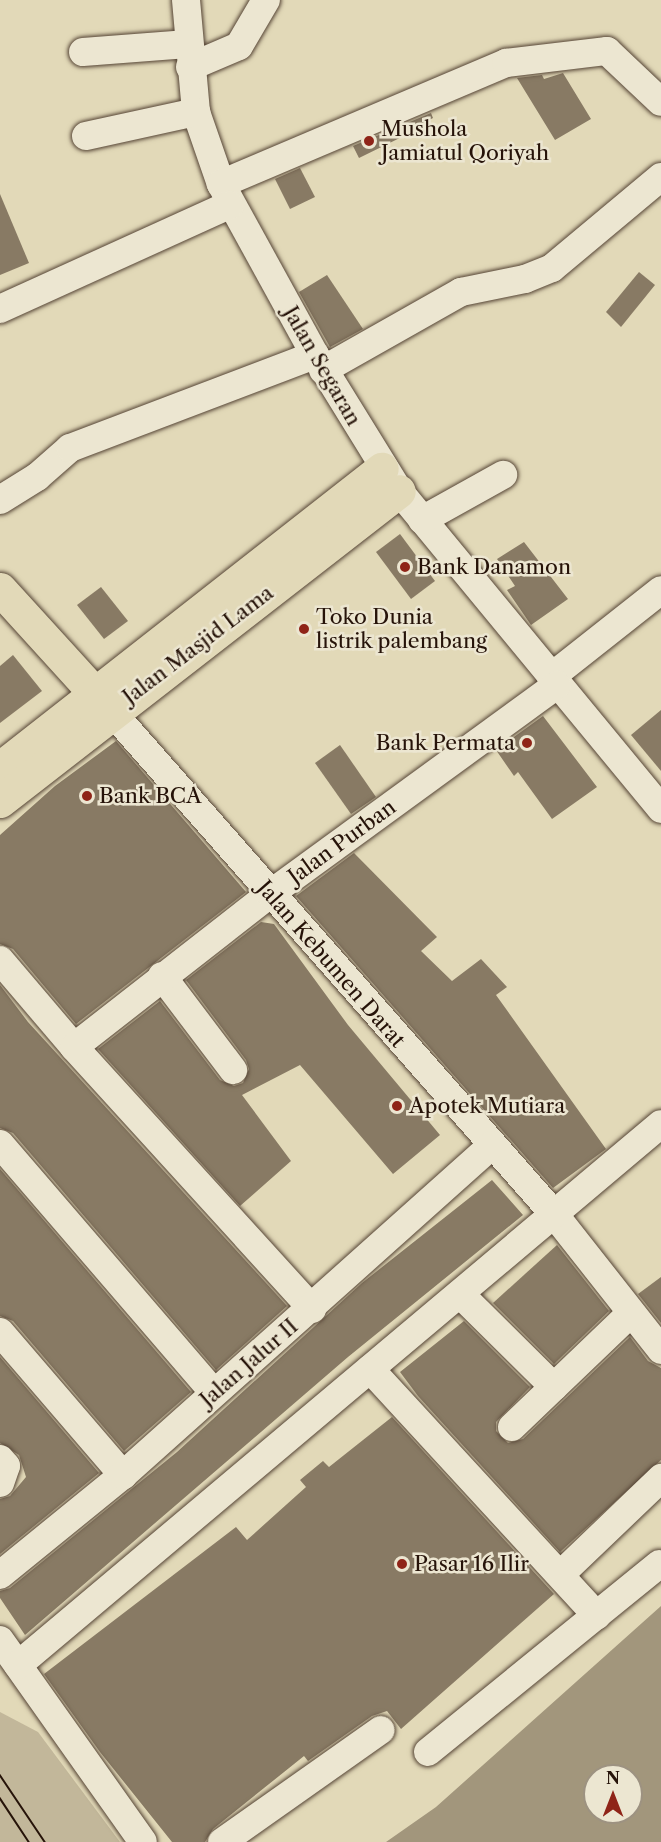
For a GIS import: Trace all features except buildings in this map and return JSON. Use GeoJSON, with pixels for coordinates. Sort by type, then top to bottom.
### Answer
{"type":"FeatureCollection","features":[{"type":"Feature","properties":{"kind":"main road","name":"Jalan Masjid Lama"},"geometry":{"type":"LineString","coordinates":[[0,801],[104,703],[391,480]]}},
{"type":"Feature","properties":{"kind":"main road"},"geometry":{"type":"LineString","coordinates":[[0,589],[104,703],[0,768]]}},
{"type":"Feature","properties":{"kind":"street","name":"Jalan Segaran"},"geometry":{"type":"LineString","coordinates":[[186,0],[189,55],[196,112],[225,195],[319,363],[391,480],[661,809]]}},
{"type":"Feature","properties":{"kind":"street"},"geometry":{"type":"LineString","coordinates":[[83,52],[189,55],[239,46],[266,0]]}},
{"type":"Feature","properties":{"kind":"street"},"geometry":{"type":"LineString","coordinates":[[0,309],[225,195],[506,63],[607,51],[660,99]]}},
{"type":"Feature","properties":{"kind":"street"},"geometry":{"type":"LineString","coordinates":[[86,136],[196,112]]}},
{"type":"Feature","properties":{"kind":"street"},"geometry":{"type":"LineString","coordinates":[[0,500],[26,485],[70,448],[319,363],[461,292],[525,279],[552,268],[661,177]]}},
{"type":"Feature","properties":{"kind":"street"},"geometry":{"type":"LineString","coordinates":[[422,520],[503,475]]}},
{"type":"Feature","properties":{"kind":"street","name":"Jalan Purban"},"geometry":{"type":"LineString","coordinates":[[74,1047],[162,976],[554,681],[661,590]]}},
{"type":"Feature","properties":{"kind":"street","name":"Jalan Kebumen Darat"},"geometry":{"type":"LineString","coordinates":[[104,703],[554,1214],[660,1347]]}},
{"type":"Feature","properties":{"kind":"street"},"geometry":{"type":"LineString","coordinates":[[0,960],[74,1047],[312,1309]]}},
{"type":"Feature","properties":{"kind":"street"},"geometry":{"type":"LineString","coordinates":[[162,976],[233,1070]]}},
{"type":"Feature","properties":{"kind":"street"},"geometry":{"type":"LineString","coordinates":[[143,1842],[6,1651],[370,1369],[661,1124]]}},
{"type":"Feature","properties":{"kind":"street"},"geometry":{"type":"LineString","coordinates":[[0,1144],[214,1393]]}},
{"type":"Feature","properties":{"kind":"street","name":"Jalan Jalur II"},"geometry":{"type":"LineString","coordinates":[[0,1575],[123,1475],[312,1309],[492,1145]]}},
{"type":"Feature","properties":{"kind":"street"},"geometry":{"type":"LineString","coordinates":[[460,1294],[554,1387]]}},
{"type":"Feature","properties":{"kind":"street"},"geometry":{"type":"LineString","coordinates":[[512,1427],[631,1313]]}},
{"type":"Feature","properties":{"kind":"street"},"geometry":{"type":"LineString","coordinates":[[0,1332],[123,1475]]}},
{"type":"Feature","properties":{"kind":"street"},"geometry":{"type":"LineString","coordinates":[[370,1369],[561,1574],[597,1616]]}},
{"type":"Feature","properties":{"kind":"street"},"geometry":{"type":"LineString","coordinates":[[0,1458],[6,1466],[0,1483]]}},
{"type":"Feature","properties":{"kind":"street"},"geometry":{"type":"LineString","coordinates":[[561,1574],[661,1478]]}},
{"type":"Feature","properties":{"kind":"street"},"geometry":{"type":"LineString","coordinates":[[428,1752],[659,1564]]}},
{"type":"Feature","properties":{"kind":"street"},"geometry":{"type":"LineString","coordinates":[[222,1842],[381,1730]]}},
{"type":"Feature","properties":{"kind":"shaded area"},"geometry":{"type":"Polygon","coordinates":[[[661,1606],[661,1842],[386,1842],[436,1807],[661,1606]]]}},
{"type":"Feature","properties":{"kind":"shaded area"},"geometry":{"type":"Polygon","coordinates":[[[0,1712],[38,1732],[120,1842],[0,1842],[0,1712]]]}},
{"type":"Feature","properties":{"kind":"tram line"},"geometry":{"type":"LineString","coordinates":[[0,1775],[45,1842]]}},
{"type":"Feature","properties":{"kind":"tram line"},"geometry":{"type":"LineString","coordinates":[[0,1798],[29,1842]]}},
{"type":"Feature","properties":{"kind":"place","name":"Mushola Jamiatul Qoriyah"},"geometry":{"type":"Point","coordinates":[369,141]}},
{"type":"Feature","properties":{"kind":"place","name":"Bank Danamon"},"geometry":{"type":"Point","coordinates":[405,567]}},
{"type":"Feature","properties":{"kind":"place","name":"Toko Dunia listrik palembang"},"geometry":{"type":"Point","coordinates":[304,629]}},
{"type":"Feature","properties":{"kind":"place","name":"Bank Permata"},"geometry":{"type":"Point","coordinates":[527,743]}},
{"type":"Feature","properties":{"kind":"place","name":"Bank BCA"},"geometry":{"type":"Point","coordinates":[87,796]}},
{"type":"Feature","properties":{"kind":"place","name":"Apotek Mutiara"},"geometry":{"type":"Point","coordinates":[397,1106]}},
{"type":"Feature","properties":{"kind":"place","name":"Pasar 16 Ilir"},"geometry":{"type":"Point","coordinates":[402,1564]}}]}
